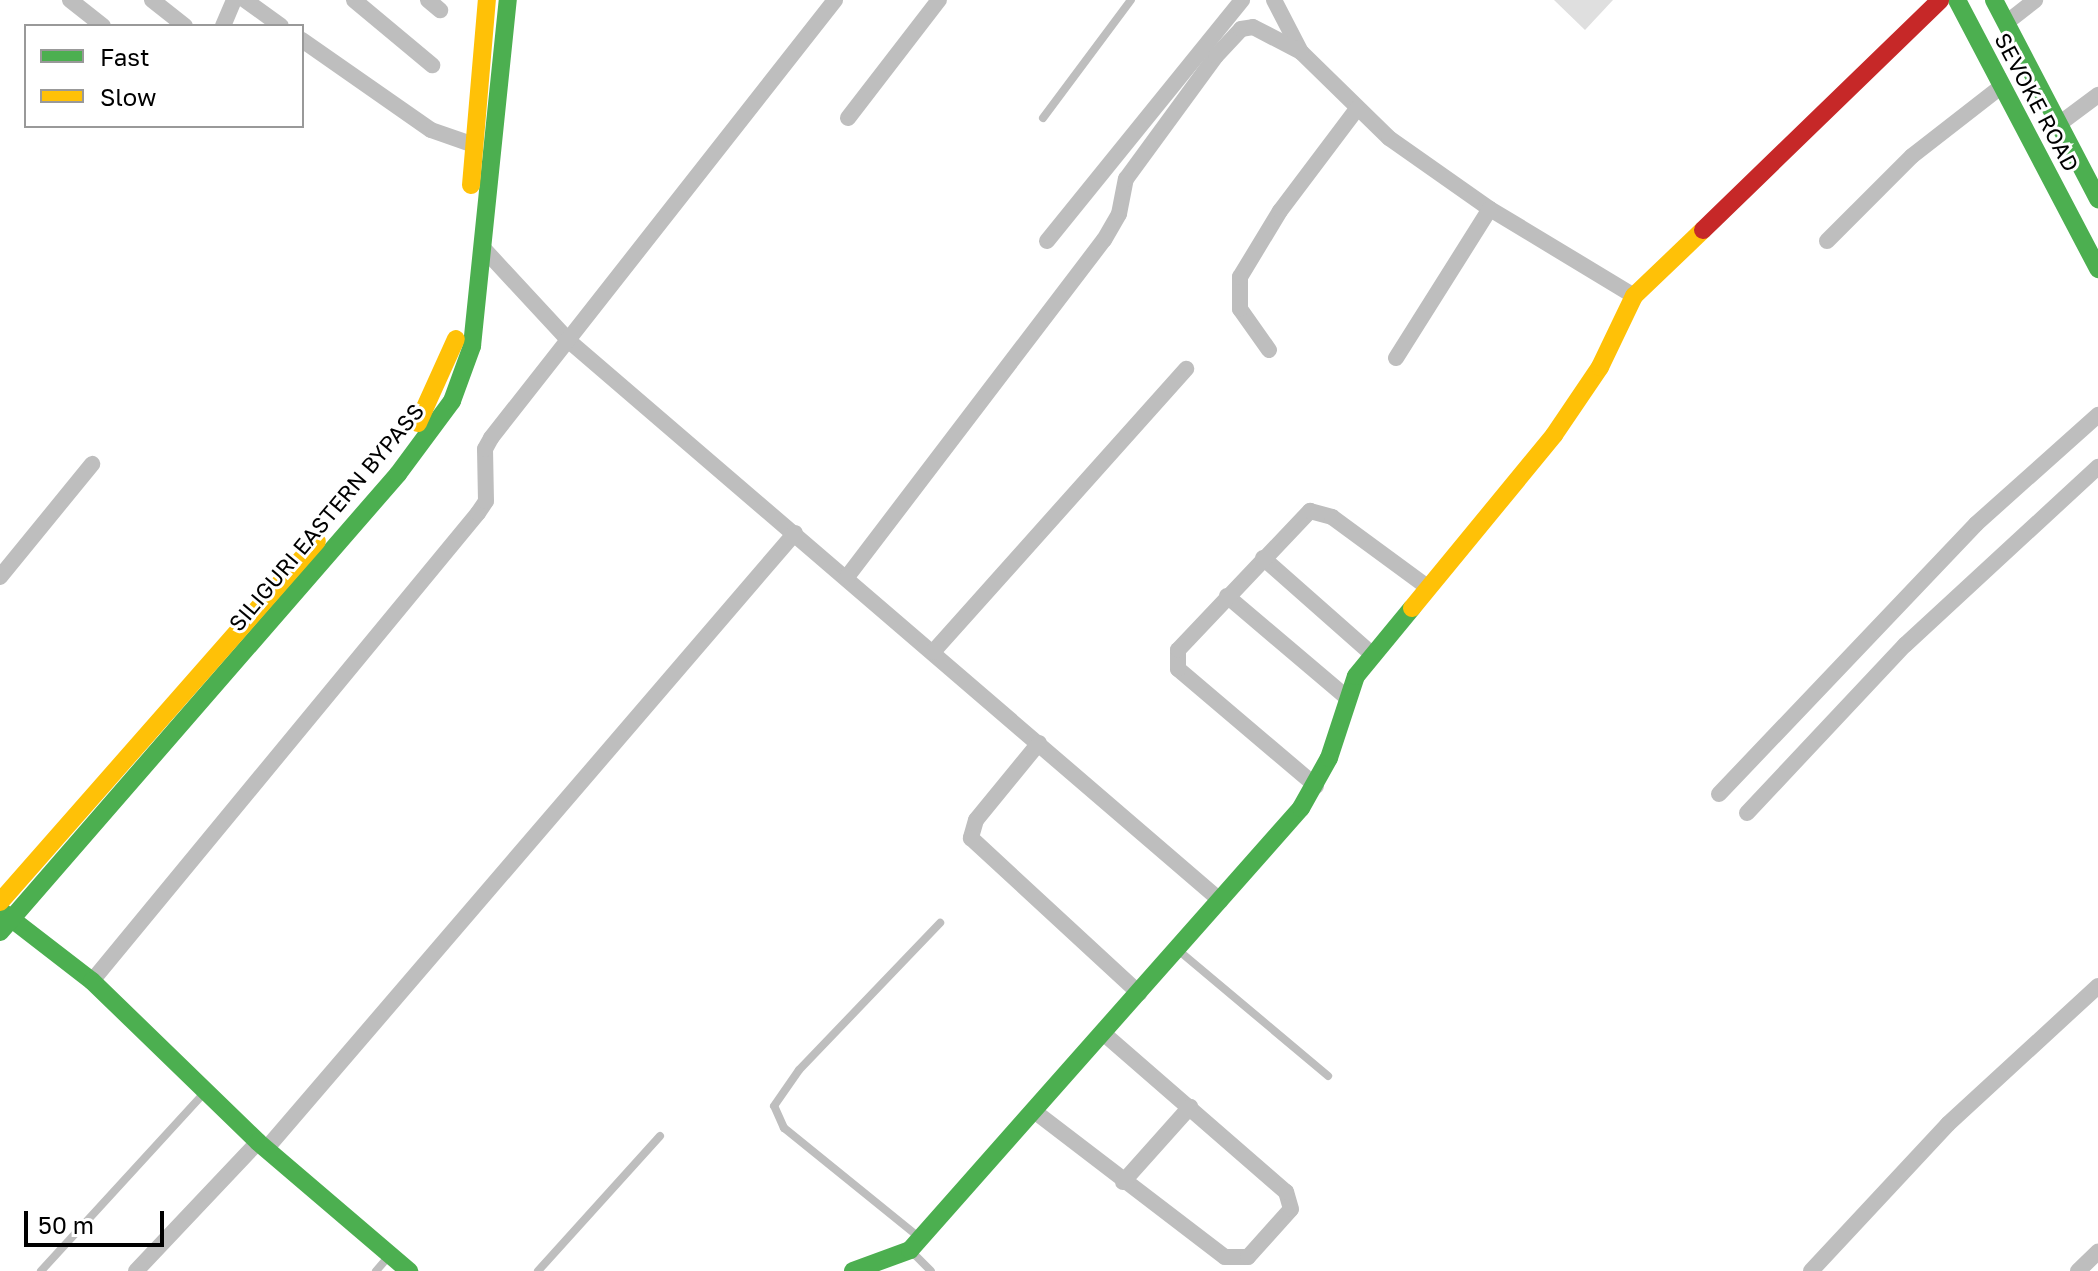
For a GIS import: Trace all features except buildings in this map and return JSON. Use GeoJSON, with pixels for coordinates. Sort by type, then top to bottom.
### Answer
{"type":"FeatureCollection","features":[{"type":"Feature","properties":{"kind":"main road","name":"SILIGURI EASTERN BYPASS"},"geometry":{"type":"LineString","coordinates":[[0,902],[429,406],[456,346],[487,0]]}},
{"type":"Feature","properties":{"kind":"main road","name":"SILIGURI EASTERN BYPASS"},"geometry":{"type":"LineString","coordinates":[[4,921],[434,428],[463,378],[472,346],[508,0]]}},
{"type":"Feature","properties":{"kind":"main road"},"geometry":{"type":"LineString","coordinates":[[853,1271],[915,1244],[1221,901],[1316,786],[1346,697],[1372,654],[1562,424],[1600,367],[1634,296],[1940,0]]}},
{"type":"Feature","properties":{"kind":"main road","name":"SEVOKE ROAD"},"geometry":{"type":"LineString","coordinates":[[1957,0],[2098,269]]}},
{"type":"Feature","properties":{"kind":"main road","name":"SEVOKE ROAD"},"geometry":{"type":"LineString","coordinates":[[1994,0],[2098,199]]}},
{"type":"Feature","properties":{"kind":"main road"},"geometry":{"type":"LineString","coordinates":[[4,921],[92,981],[262,1146],[409,1271]]}},
{"type":"Feature","properties":{"kind":"street"},"geometry":{"type":"LineString","coordinates":[[70,0],[100,24]]}},
{"type":"Feature","properties":{"kind":"street"},"geometry":{"type":"LineString","coordinates":[[152,0],[182,24]]}},
{"type":"Feature","properties":{"kind":"street"},"geometry":{"type":"LineString","coordinates":[[224,24],[234,0]]}},
{"type":"Feature","properties":{"kind":"street"},"geometry":{"type":"LineString","coordinates":[[245,0],[278,24]]}},
{"type":"Feature","properties":{"kind":"street"},"geometry":{"type":"LineString","coordinates":[[354,0],[432,65]]}},
{"type":"Feature","properties":{"kind":"street"},"geometry":{"type":"LineString","coordinates":[[92,981],[478,513],[488,487],[485,449],[835,0]]}},
{"type":"Feature","properties":{"kind":"street"},"geometry":{"type":"LineString","coordinates":[[848,118],[939,0]]}},
{"type":"Feature","properties":{"kind":"street"},"geometry":{"type":"LineString","coordinates":[[1047,241],[1242,0]]}},
{"type":"Feature","properties":{"kind":"street"},"geometry":{"type":"LineString","coordinates":[[1274,0],[1301,52],[1357,109],[1490,209],[1634,296]]}},
{"type":"Feature","properties":{"kind":"street"},"geometry":{"type":"LineString","coordinates":[[2006,23],[2035,0]]}},
{"type":"Feature","properties":{"kind":"street"},"geometry":{"type":"LineString","coordinates":[[847,577],[1104,240],[1119,214],[1126,179],[1216,56],[1241,29],[1253,27],[1301,52]]}},
{"type":"Feature","properties":{"kind":"street"},"geometry":{"type":"LineString","coordinates":[[304,41],[431,130],[474,145]]}},
{"type":"Feature","properties":{"kind":"street"},"geometry":{"type":"LineString","coordinates":[[1827,241],[1912,156],[2002,86]]}},
{"type":"Feature","properties":{"kind":"street"},"geometry":{"type":"LineString","coordinates":[[2059,124],[2098,95]]}},
{"type":"Feature","properties":{"kind":"street"},"geometry":{"type":"LineString","coordinates":[[1269,350],[1240,309],[1240,277],[1357,109]]}},
{"type":"Feature","properties":{"kind":"street"},"geometry":{"type":"LineString","coordinates":[[1396,358],[1490,209]]}},
{"type":"Feature","properties":{"kind":"street"},"geometry":{"type":"LineString","coordinates":[[483,248],[569,341],[1221,901]]}},
{"type":"Feature","properties":{"kind":"street"},"geometry":{"type":"LineString","coordinates":[[933,652],[1186,369]]}},
{"type":"Feature","properties":{"kind":"street"},"geometry":{"type":"LineString","coordinates":[[1719,794],[1976,524],[2098,415]]}},
{"type":"Feature","properties":{"kind":"street"},"geometry":{"type":"LineString","coordinates":[[0,577],[92,464]]}},
{"type":"Feature","properties":{"kind":"street"},"geometry":{"type":"LineString","coordinates":[[1747,813],[1905,645],[2098,467]]}},
{"type":"Feature","properties":{"kind":"street"},"geometry":{"type":"LineString","coordinates":[[1316,786],[1174,663],[1178,650],[1300,517],[1321,511],[1426,586]]}},
{"type":"Feature","properties":{"kind":"street"},"geometry":{"type":"LineString","coordinates":[[136,1271],[262,1146],[795,533]]}},
{"type":"Feature","properties":{"kind":"street"},"geometry":{"type":"LineString","coordinates":[[1263,558],[1372,654]]}},
{"type":"Feature","properties":{"kind":"street"},"geometry":{"type":"LineString","coordinates":[[1227,596],[1346,697]]}},
{"type":"Feature","properties":{"kind":"street"},"geometry":{"type":"LineString","coordinates":[[1039,743],[976,820],[971,838],[1139,993]]}},
{"type":"Feature","properties":{"kind":"street"},"geometry":{"type":"LineString","coordinates":[[1811,1271],[1948,1124],[2098,986]]}},
{"type":"Feature","properties":{"kind":"street"},"geometry":{"type":"LineString","coordinates":[[1034,1111],[1205,1246],[1237,1262],[1291,1209],[1291,1198],[1103,1033]]}},
{"type":"Feature","properties":{"kind":"street"},"geometry":{"type":"LineString","coordinates":[[1123,1182],[1190,1107]]}},
{"type":"Feature","properties":{"kind":"street"},"geometry":{"type":"LineString","coordinates":[[2078,1271],[2098,1252]]}},
{"type":"Feature","properties":{"kind":"lane"},"geometry":{"type":"LineString","coordinates":[[1043,118],[1131,0]]}},
{"type":"Feature","properties":{"kind":"lane"},"geometry":{"type":"LineString","coordinates":[[931,1271],[915,1244],[784,1128],[774,1106],[799,1070],[940,923]]}},
{"type":"Feature","properties":{"kind":"lane"},"geometry":{"type":"LineString","coordinates":[[1177,950],[1328,1076]]}},
{"type":"Feature","properties":{"kind":"lane"},"geometry":{"type":"LineString","coordinates":[[41,1271],[206,1092]]}},
{"type":"Feature","properties":{"kind":"lane"},"geometry":{"type":"LineString","coordinates":[[538,1271],[660,1136]]}},
{"type":"Feature","properties":{"kind":"lane"},"geometry":{"type":"LineString","coordinates":[[376,1271],[390,1255]]}},
{"type":"Feature","properties":{"kind":"traffic: fast"},"geometry":{"type":"LineString","coordinates":[[0,932],[398,474],[452,401],[472,346],[508,0]]}},
{"type":"Feature","properties":{"kind":"traffic: fast"},"geometry":{"type":"LineString","coordinates":[[1957,0],[2098,269]]}},
{"type":"Feature","properties":{"kind":"traffic: fast"},"geometry":{"type":"LineString","coordinates":[[1994,0],[2098,199]]}},
{"type":"Feature","properties":{"kind":"traffic: fast"},"geometry":{"type":"LineString","coordinates":[[853,1271],[910,1250],[1301,808],[1329,758],[1356,676],[1412,608]]}},
{"type":"Feature","properties":{"kind":"traffic: fast"},"geometry":{"type":"LineString","coordinates":[[0,910],[92,981],[258,1142],[409,1271]]}},
{"type":"Feature","properties":{"kind":"traffic: slow"},"geometry":{"type":"LineString","coordinates":[[471,185],[487,0]]}},
{"type":"Feature","properties":{"kind":"traffic: slow"},"geometry":{"type":"LineString","coordinates":[[1412,608],[1554,435],[1600,367],[1634,296],[1703,230]]}},
{"type":"Feature","properties":{"kind":"traffic: slow"},"geometry":{"type":"LineString","coordinates":[[418,423],[456,339]]}},
{"type":"Feature","properties":{"kind":"traffic: slow"},"geometry":{"type":"LineString","coordinates":[[0,902],[317,541]]}},
{"type":"Feature","properties":{"kind":"traffic: jam"},"geometry":{"type":"LineString","coordinates":[[1703,230],[1940,0]]}}]}
